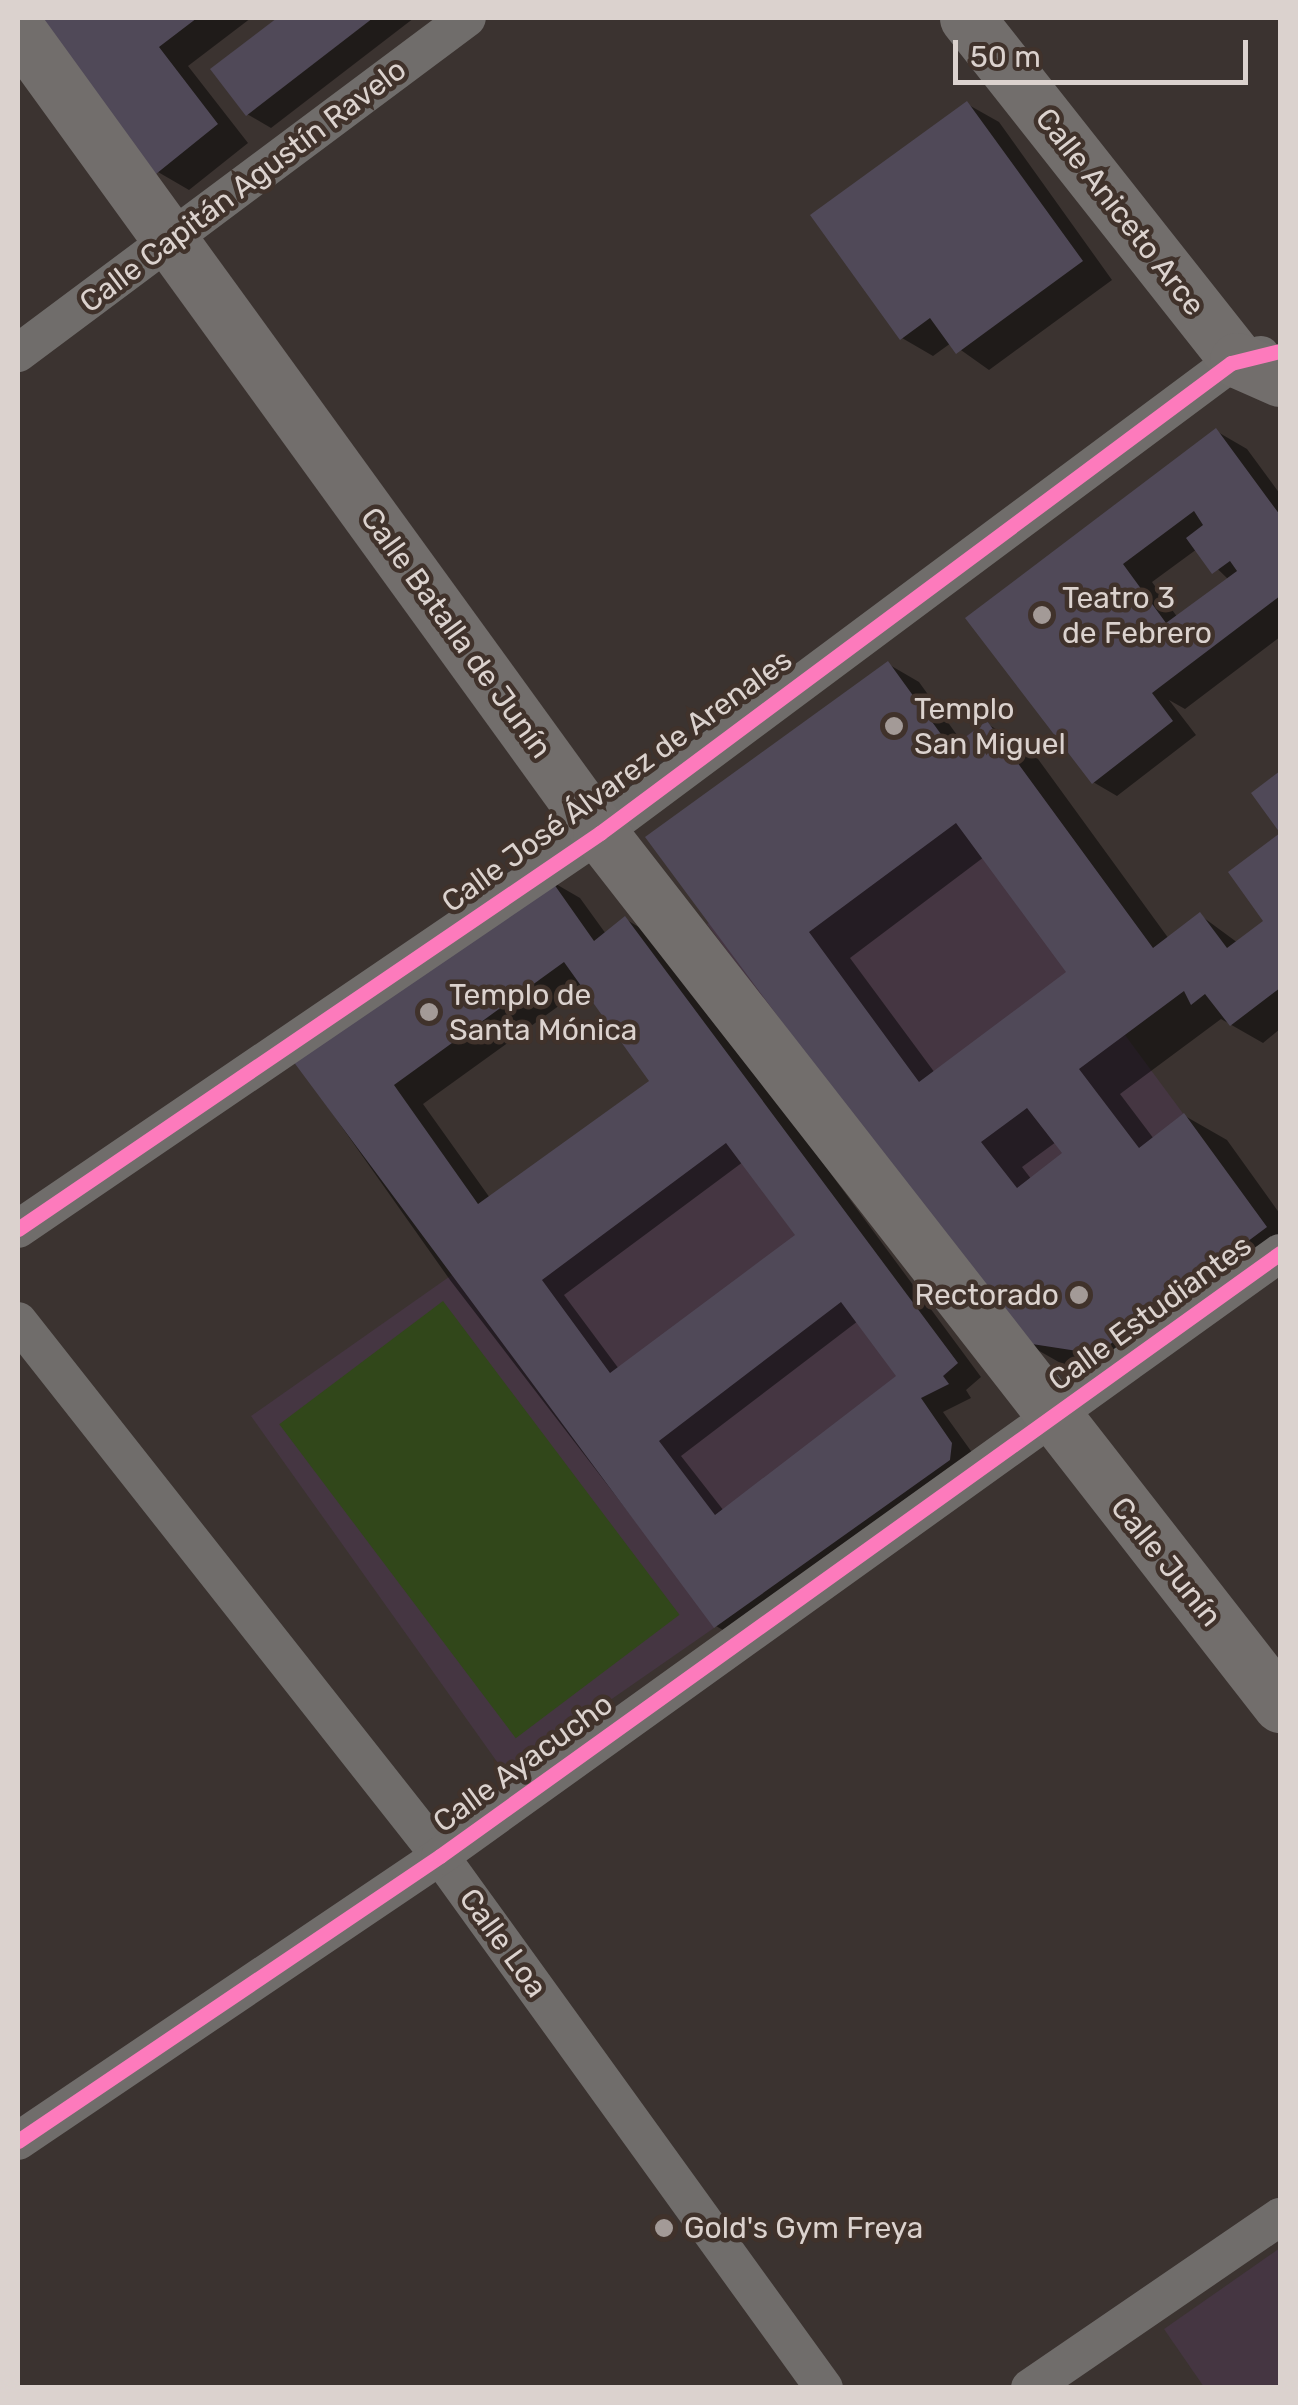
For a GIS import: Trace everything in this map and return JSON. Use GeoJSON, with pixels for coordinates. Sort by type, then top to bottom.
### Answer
{"type":"FeatureCollection","features":[{"type":"Feature","properties":{"kind":"main road","name":"Calle Aniceto Arce"},"geometry":{"type":"LineString","coordinates":[[967,18],[1266,363]]}},
{"type":"Feature","properties":{"kind":"main road","name":"Calle Batalla de Junín"},"geometry":{"type":"LineString","coordinates":[[18,30],[174,239],[600,833],[1052,1418]]}},
{"type":"Feature","properties":{"kind":"main road","name":"Calle Junín"},"geometry":{"type":"LineString","coordinates":[[1052,1418],[1280,1705]]}},
{"type":"Feature","properties":{"kind":"street","name":"Calle Capitán Agustín Ravelo"},"geometry":{"type":"LineString","coordinates":[[18,352],[467,18]]}},
{"type":"Feature","properties":{"kind":"street","name":"Calle José Álvarez de Arenales"},"geometry":{"type":"LineString","coordinates":[[18,1229],[600,833],[1266,363]]}},
{"type":"Feature","properties":{"kind":"street","name":"Calle Estudiantes"},"geometry":{"type":"LineString","coordinates":[[1052,1418],[1280,1253]]}},
{"type":"Feature","properties":{"kind":"street","name":"Calle Loa"},"geometry":{"type":"LineString","coordinates":[[18,1321],[440,1856],[824,2388]]}},
{"type":"Feature","properties":{"kind":"street","name":"Calle Ayacucho"},"geometry":{"type":"LineString","coordinates":[[18,2141],[440,1856],[1052,1418]]}},
{"type":"Feature","properties":{"kind":"street"},"geometry":{"type":"LineString","coordinates":[[1030,2388],[1280,2217]]}},
{"type":"Feature","properties":{"kind":"shaded area"},"geometry":{"type":"Polygon","coordinates":[[[987,721],[1184,991],[1125,1035],[1267,1227],[1097,1354],[1019,1342],[707,924],[987,721]]]}},
{"type":"Feature","properties":{"kind":"shaded area"},"geometry":{"type":"Polygon","coordinates":[[[738,1074],[958,1363],[944,1376],[949,1384],[921,1398],[714,1628],[505,1773],[251,1416],[738,1074]]]}},
{"type":"Feature","properties":{"kind":"shaded area"},"geometry":{"type":"Polygon","coordinates":[[[1280,2248],[1280,2387],[1204,2387],[1164,2329],[1280,2248]]]}},
{"type":"Feature","properties":{"kind":"green space"},"geometry":{"type":"Polygon","coordinates":[[[443,1301],[680,1615],[516,1738],[279,1424],[443,1301]]]}},
{"type":"Feature","properties":{"kind":"building"},"geometry":{"type":"Polygon","coordinates":[[[40,18],[197,18],[159,47],[218,124],[156,174],[40,18]]]}},
{"type":"Feature","properties":{"kind":"building"},"geometry":{"type":"Polygon","coordinates":[[[277,18],[373,18],[246,116],[210,69],[277,18]]]}},
{"type":"Feature","properties":{"kind":"building"},"geometry":{"type":"Polygon","coordinates":[[[967,101],[1083,261],[956,354],[930,318],[900,340],[810,215],[967,101]]]}},
{"type":"Feature","properties":{"kind":"building"},"geometry":{"type":"Polygon","coordinates":[[[1216,428],[1280,515],[1280,596],[1152,693],[1173,721],[1092,784],[965,618],[1216,428]],[[1194,511],[1123,564],[1166,623],[1237,571],[1230,561],[1212,574],[1186,538],[1203,525],[1194,511]]]}},
{"type":"Feature","properties":{"kind":"building"},"geometry":{"type":"Polygon","coordinates":[[[888,661],[951,748],[987,721],[1153,948],[1200,912],[1227,948],[1263,921],[1228,872],[1280,833],[1280,988],[1230,1026],[1205,994],[1191,1005],[1184,991],[1079,1069],[1139,1148],[1184,1113],[1267,1227],[1097,1354],[1019,1342],[645,837],[888,661]],[[956,823],[809,932],[919,1082],[1066,972],[956,823]],[[1027,1108],[981,1142],[1017,1188],[1062,1153],[1027,1108]]]}},
{"type":"Feature","properties":{"kind":"building"},"geometry":{"type":"Polygon","coordinates":[[[1280,771],[1280,833],[1251,793],[1280,771]]]}},
{"type":"Feature","properties":{"kind":"building"},"geometry":{"type":"Polygon","coordinates":[[[549,877],[594,941],[625,916],[958,1363],[943,1376],[949,1384],[921,1398],[952,1443],[950,1460],[714,1628],[293,1061],[549,877]],[[564,962],[394,1085],[478,1204],[649,1081],[564,962]],[[726,1143],[542,1280],[610,1373],[795,1235],[726,1143]],[[841,1302],[659,1441],[715,1515],[896,1376],[841,1302]]]}},
{"type":"Feature","properties":{"kind":"cycle path"},"geometry":{"type":"LineString","coordinates":[[18,1229],[600,833],[1231,363],[1280,351]]}},
{"type":"Feature","properties":{"kind":"cycle path"},"geometry":{"type":"LineString","coordinates":[[18,2141],[440,1856],[1280,1253]]}},
{"type":"Feature","properties":{"kind":"place","name":"Teatro 3 de Febrero"},"geometry":{"type":"Point","coordinates":[1042,615]}},
{"type":"Feature","properties":{"kind":"place","name":"Templo San Miguel"},"geometry":{"type":"Point","coordinates":[894,726]}},
{"type":"Feature","properties":{"kind":"place","name":"Templo de Santa Mónica"},"geometry":{"type":"Point","coordinates":[429,1012]}},
{"type":"Feature","properties":{"kind":"place","name":"Rectorado"},"geometry":{"type":"Point","coordinates":[1079,1295]}},
{"type":"Feature","properties":{"kind":"place","name":"Gold's Gym Freya"},"geometry":{"type":"Point","coordinates":[664,2228]}}]}
